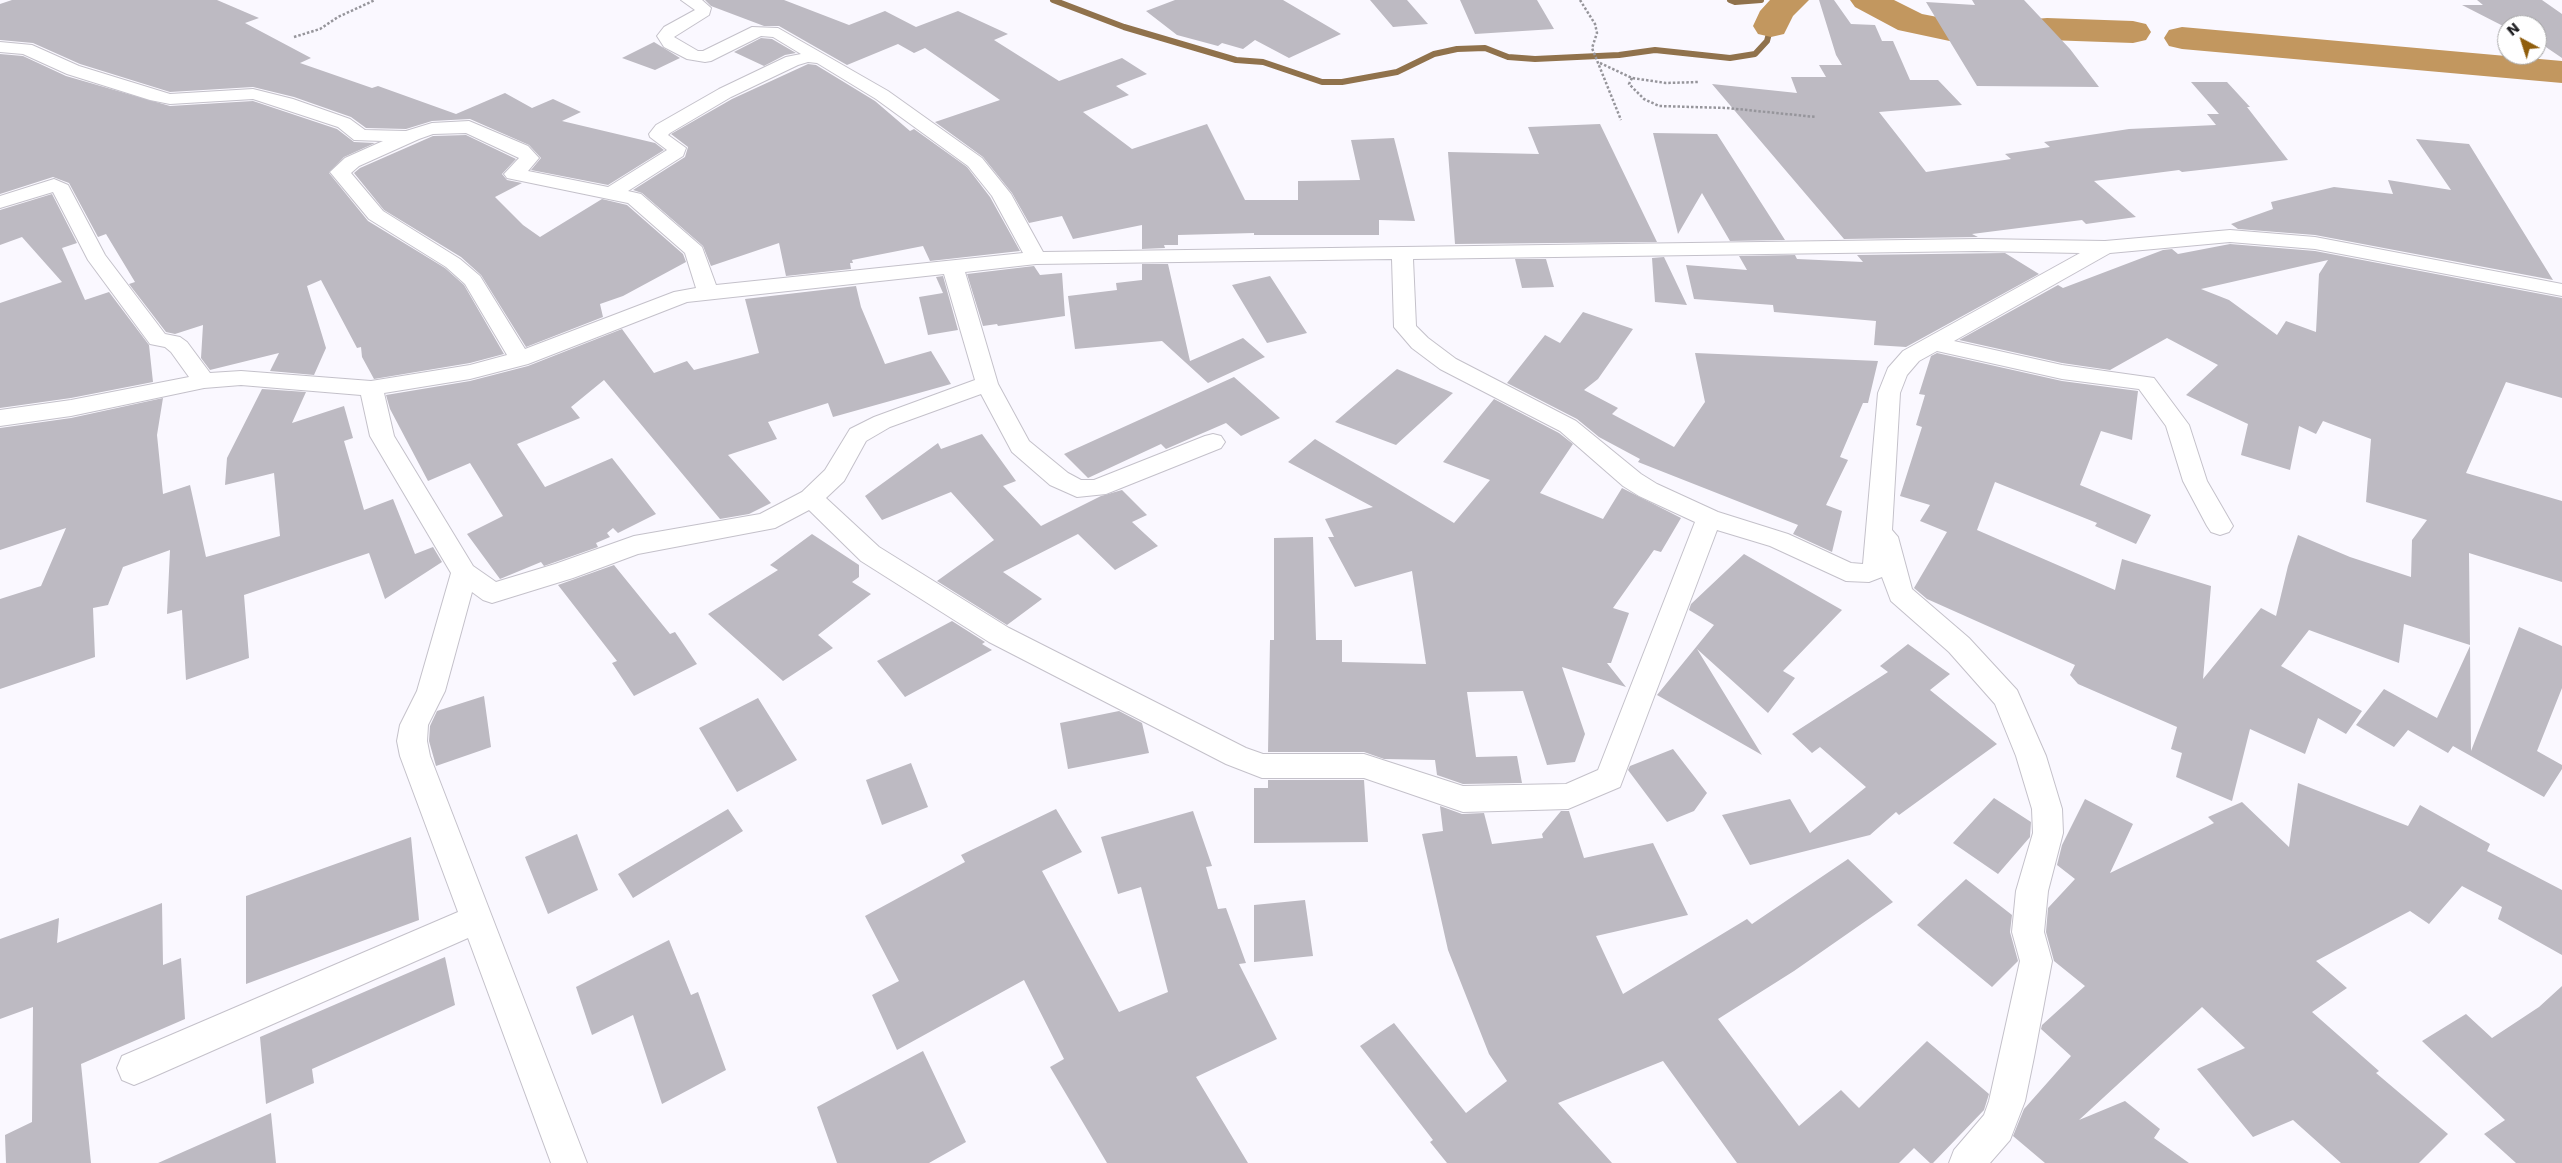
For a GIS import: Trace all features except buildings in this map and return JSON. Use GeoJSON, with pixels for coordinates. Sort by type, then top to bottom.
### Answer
{"type":"FeatureCollection","features":[{"type":"Feature","properties":{"kind":"street"},"geometry":{"type":"LineString","coordinates":[[689,0],[703,8],[702,12],[665,36],[670,43],[693,55],[705,56],[714,54],[742,38],[763,31],[778,33],[822,58],[882,95],[975,162],[1001,194],[1036,258]]}},
{"type":"Feature","properties":{"kind":"street"},"geometry":{"type":"LineString","coordinates":[[0,47],[26,49],[73,70],[170,99],[254,94],[287,103],[344,123],[361,136],[412,135]]}},
{"type":"Feature","properties":{"kind":"street"},"geometry":{"type":"LineString","coordinates":[[613,192],[676,152],[677,148],[659,137],[658,134],[663,129],[725,93],[792,61],[808,57],[822,58]]}},
{"type":"Feature","properties":{"kind":"street"},"geometry":{"type":"LineString","coordinates":[[520,359],[473,280],[454,263],[376,215],[340,172],[352,162],[412,135],[432,129],[469,127],[521,150],[530,158],[514,174],[613,192],[634,198],[695,251],[708,292]]}},
{"type":"Feature","properties":{"kind":"street"},"geometry":{"type":"LineString","coordinates":[[0,202],[54,185],[61,189],[95,256],[158,338],[172,342],[179,347],[204,381]]}},
{"type":"Feature","properties":{"kind":"street"},"geometry":{"type":"LineString","coordinates":[[0,418],[71,408],[204,381],[241,378],[371,388],[470,372],[520,359],[682,297],[708,292],[1036,258],[1978,245],[2105,246],[2230,236],[2315,242],[2562,290]]}},
{"type":"Feature","properties":{"kind":"street"},"geometry":{"type":"LineString","coordinates":[[1402,253],[1405,327],[1420,343],[1448,364],[1568,426],[1632,480],[1648,490],[1709,518],[1779,540],[1846,572],[1860,574],[1869,572],[1877,567],[1889,393],[1896,373],[1911,356],[2105,246]]}},
{"type":"Feature","properties":{"kind":"street"},"geometry":{"type":"LineString","coordinates":[[953,267],[987,384],[1020,446],[1059,479],[1077,488],[1096,488],[1213,442]]}},
{"type":"Feature","properties":{"kind":"street"},"geometry":{"type":"LineString","coordinates":[[1934,343],[2062,372],[2146,383],[2177,425],[2195,481],[2220,526]]}},
{"type":"Feature","properties":{"kind":"street"},"geometry":{"type":"LineString","coordinates":[[371,388],[382,436],[464,573],[492,593],[564,571],[634,545],[766,522],[810,498],[835,475],[846,452],[858,435],[882,422],[987,384]]}},
{"type":"Feature","properties":{"kind":"street"},"geometry":{"type":"LineString","coordinates":[[810,498],[870,554],[999,635],[1236,756],[1262,766],[1364,766],[1463,799],[1568,796],[1610,778],[1709,518]]}},
{"type":"Feature","properties":{"kind":"street"},"geometry":{"type":"LineString","coordinates":[[1881,520],[1900,594],[1959,645],[2007,698],[2031,756],[2047,809],[2048,833],[2032,891],[2028,932],[2036,961],[2017,1057],[2007,1100],[1996,1127],[1967,1163]]}},
{"type":"Feature","properties":{"kind":"street"},"geometry":{"type":"LineString","coordinates":[[464,573],[431,691],[414,725],[412,741],[415,756],[478,918],[569,1163]]}},
{"type":"Feature","properties":{"kind":"street"},"geometry":{"type":"LineString","coordinates":[[134,1068],[478,918]]}},
{"type":"Feature","properties":{"kind":"path"},"geometry":{"type":"LineString","coordinates":[[294,37],[320,29],[338,17],[375,0]]}},
{"type":"Feature","properties":{"kind":"path"},"geometry":{"type":"LineString","coordinates":[[1580,0],[1594,24],[1597,34],[1592,48],[1600,63],[1606,87],[1621,120]]}},
{"type":"Feature","properties":{"kind":"path"},"geometry":{"type":"LineString","coordinates":[[1600,63],[1632,78],[1666,83],[1699,82]]}},
{"type":"Feature","properties":{"kind":"path"},"geometry":{"type":"LineString","coordinates":[[1632,78],[1629,84],[1644,99],[1659,106],[1727,108],[1816,117]]}},
{"type":"Feature","properties":{"kind":"waterway"},"geometry":{"type":"LineString","coordinates":[[1053,0],[1124,27],[1236,60],[1263,62],[1322,82],[1342,82],[1397,72],[1434,54],[1457,49],[1485,48],[1508,57],[1535,59],[1619,55],[1655,50],[1730,58],[1755,54],[1767,41],[1771,26]]}},
{"type":"Feature","properties":{"kind":"waterway"},"geometry":{"type":"LineString","coordinates":[[1730,0],[1735,2],[1761,0]]}},
{"type":"Feature","properties":{"kind":"waterway"},"geometry":{"type":"LineString","coordinates":[[1771,26],[1778,11],[1792,0]]}},
{"type":"Feature","properties":{"kind":"waterway"},"geometry":{"type":"LineString","coordinates":[[1867,0],[1911,22],[1973,35],[2047,29],[2133,32]]}},
{"type":"Feature","properties":{"kind":"waterway"},"geometry":{"type":"LineString","coordinates":[[2182,38],[2562,72]]}}]}
